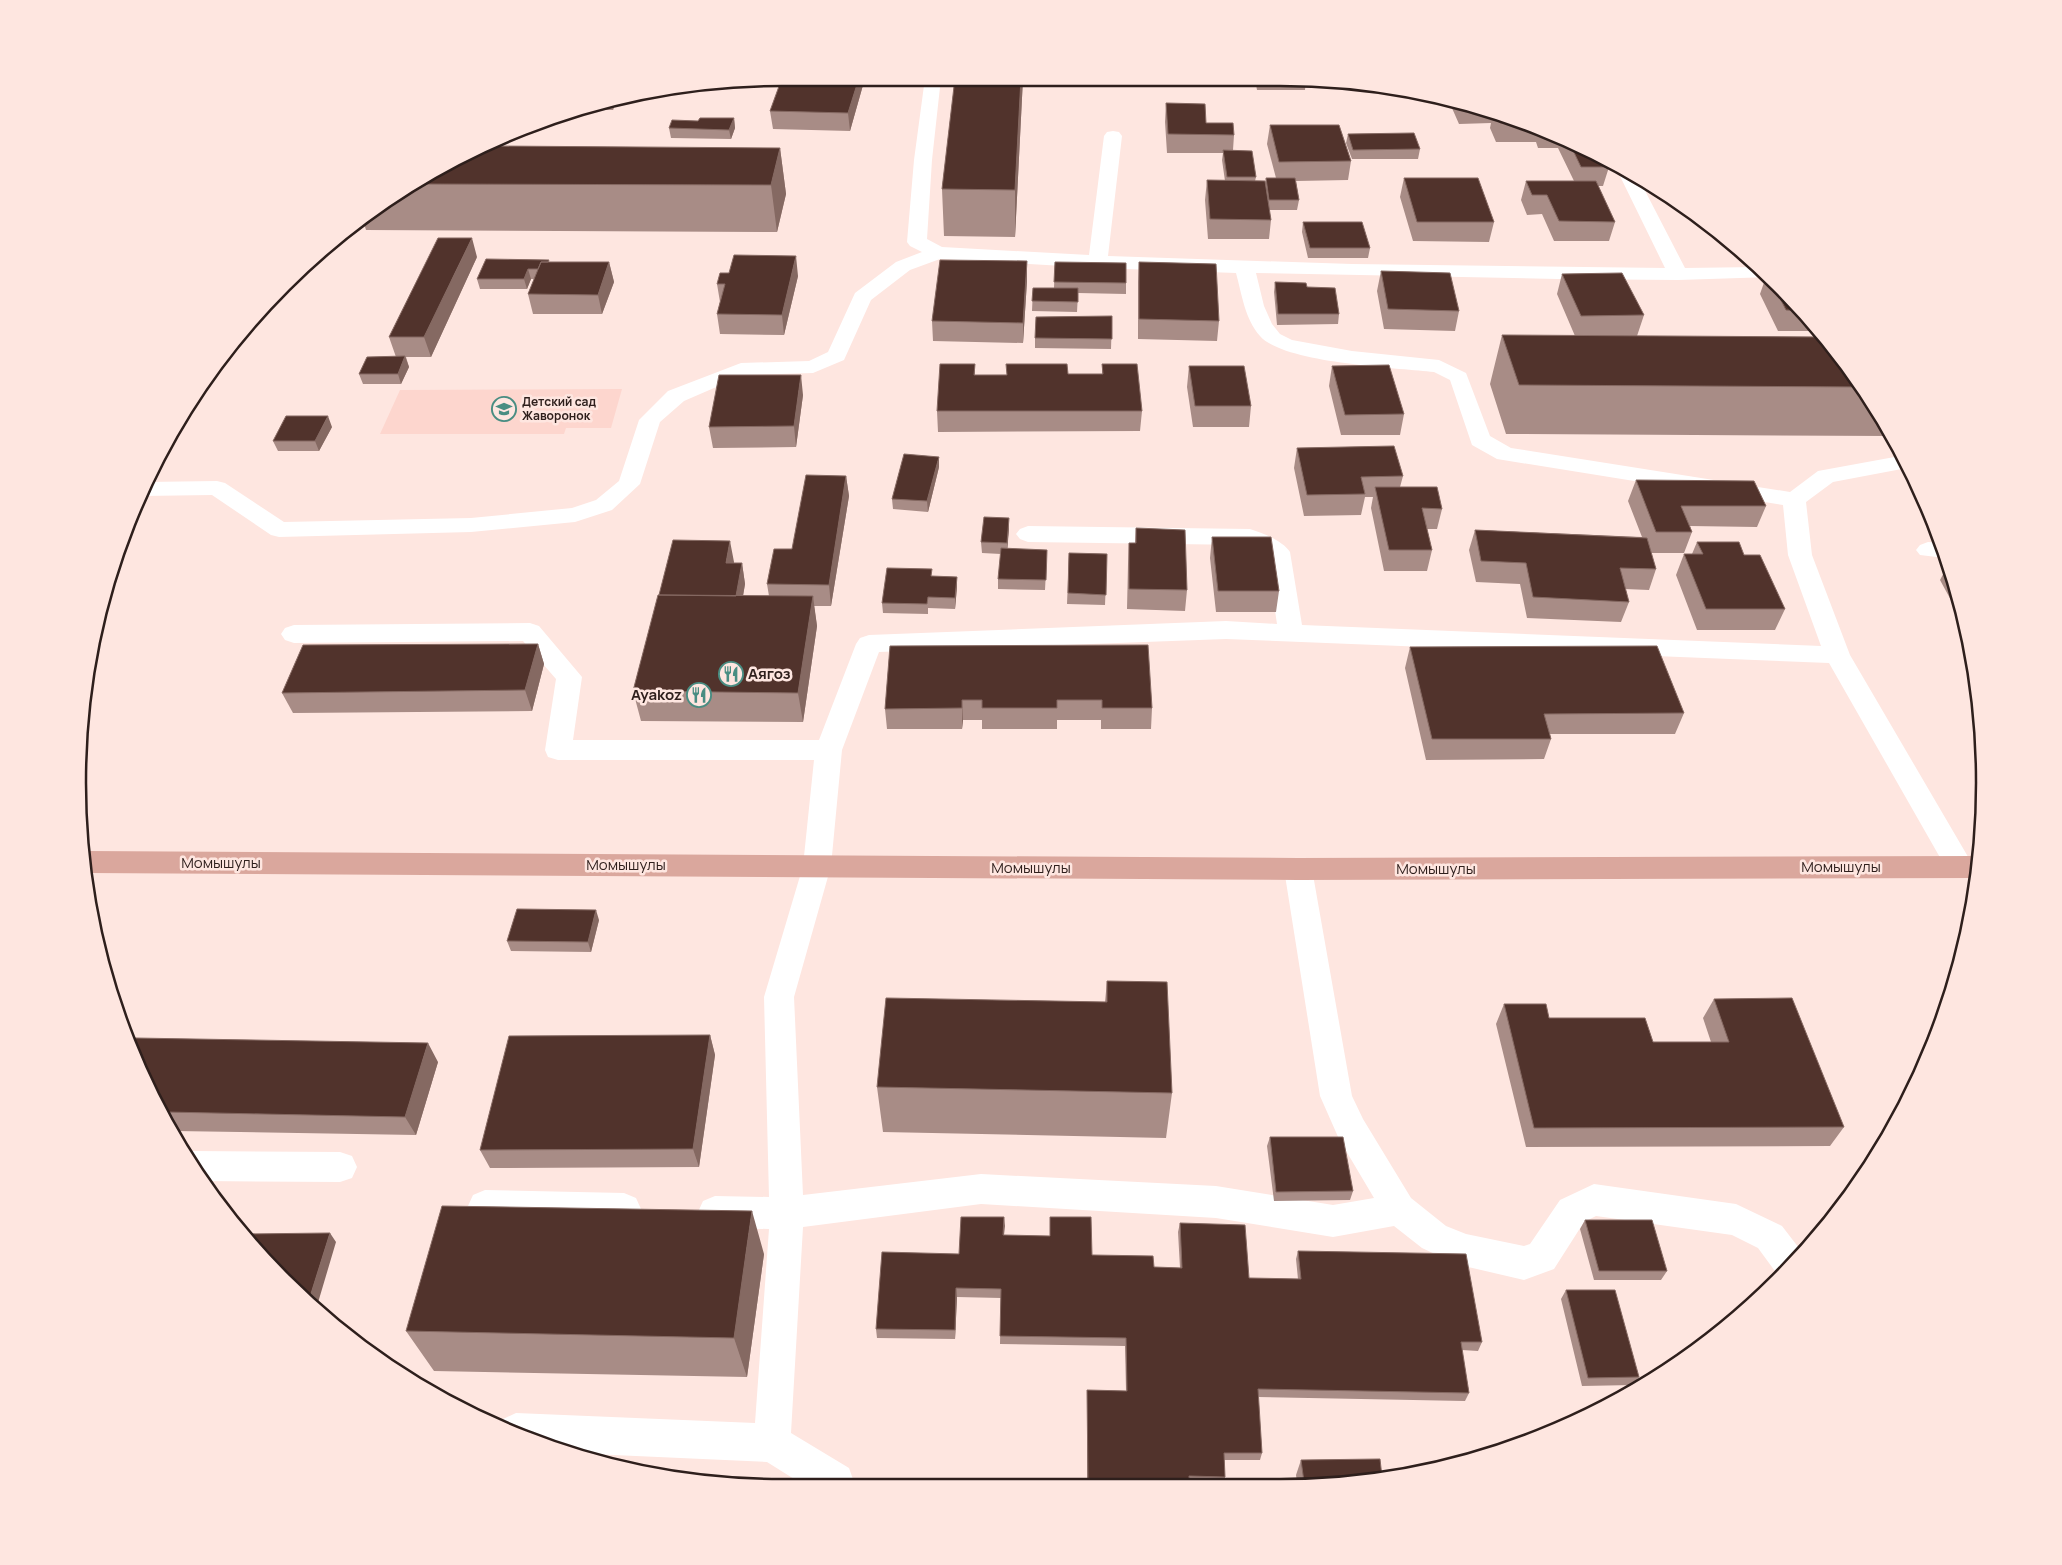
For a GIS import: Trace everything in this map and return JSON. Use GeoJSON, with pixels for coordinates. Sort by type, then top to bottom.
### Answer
{"type":"FeatureCollection","features":[{"type":"Feature","properties":{"kind":"main road","name":"Момышулы"},"geometry":{"type":"LineString","coordinates":[[91,862],[1298,869],[1968,867]]}},
{"type":"Feature","properties":{"kind":"lane"},"geometry":{"type":"LineString","coordinates":[[932,86],[923,160],[917,242],[938,253]]}},
{"type":"Feature","properties":{"kind":"lane"},"geometry":{"type":"LineString","coordinates":[[1098,262],[1113,136]]}},
{"type":"Feature","properties":{"kind":"lane"},"geometry":{"type":"LineString","coordinates":[[1632,183],[1678,274]]}},
{"type":"Feature","properties":{"kind":"lane"},"geometry":{"type":"LineString","coordinates":[[152,489],[217,488],[279,530],[471,525],[575,516],[604,505],[629,484],[650,420],[676,396],[740,368],[813,368],[837,356],[862,297],[903,266],[938,253],[1245,268],[1678,274],[1754,273]]}},
{"type":"Feature","properties":{"kind":"lane"},"geometry":{"type":"LineString","coordinates":[[1245,268],[1259,321],[1273,339],[1304,350],[1439,366],[1459,377],[1480,440],[1506,454],[1794,500],[1826,476],[1898,463]]}},
{"type":"Feature","properties":{"kind":"lane"},"geometry":{"type":"LineString","coordinates":[[1794,500],[1800,555],[1837,655],[1968,867]]}},
{"type":"Feature","properties":{"kind":"lane"},"geometry":{"type":"LineString","coordinates":[[1028,534],[1250,537],[1278,552],[1291,632]]}},
{"type":"Feature","properties":{"kind":"lane"},"geometry":{"type":"LineString","coordinates":[[772,1443],[787,1214],[780,997],[817,866],[829,750],[869,644],[1226,630],[1837,655]]}},
{"type":"Feature","properties":{"kind":"lane"},"geometry":{"type":"LineString","coordinates":[[294,634],[530,632],[569,677],[558,750],[829,750]]}},
{"type":"Feature","properties":{"kind":"lane"},"geometry":{"type":"LineString","coordinates":[[1298,869],[1336,1096],[1351,1129],[1399,1209],[1434,1237],[1464,1250],[1524,1263],[1542,1257],[1572,1211],[1594,1200],[1736,1220],[1770,1237],[1786,1260]]}},
{"type":"Feature","properties":{"kind":"lane"},"geometry":{"type":"LineString","coordinates":[[202,1166],[340,1167]]}},
{"type":"Feature","properties":{"kind":"lane"},"geometry":{"type":"LineString","coordinates":[[690,1211],[787,1214],[981,1189],[1216,1202],[1333,1221],[1399,1209]]}},
{"type":"Feature","properties":{"kind":"lane"},"geometry":{"type":"LineString","coordinates":[[485,1206],[651,1210]]}},
{"type":"Feature","properties":{"kind":"lane"},"geometry":{"type":"LineString","coordinates":[[534,1433],[772,1443],[830,1479]]}},
{"type":"Feature","properties":{"kind":"shaded area","name":"Детский сад Жаворонок"},"geometry":{"type":"Polygon","coordinates":[[[622,389],[611,428],[566,428],[564,434],[380,434],[400,390],[622,389]]]}},
{"type":"Feature","properties":{"kind":"building"},"geometry":{"type":"Polygon","coordinates":[[[779,86],[856,86],[848,113],[770,111],[779,86]]]}},
{"type":"Feature","properties":{"kind":"building"},"geometry":{"type":"Polygon","coordinates":[[[954,86],[1021,86],[1015,190],[942,189],[954,86]]]}},
{"type":"Feature","properties":{"kind":"building"},"geometry":{"type":"Polygon","coordinates":[[[1166,103],[1205,104],[1206,123],[1233,123],[1234,135],[1168,134],[1166,103]]]}},
{"type":"Feature","properties":{"kind":"building"},"geometry":{"type":"Polygon","coordinates":[[[700,118],[734,118],[729,130],[669,128],[672,120],[698,121],[700,118]]]}},
{"type":"Feature","properties":{"kind":"building"},"geometry":{"type":"Polygon","coordinates":[[[1270,125],[1339,125],[1351,161],[1279,162],[1270,125]]]}},
{"type":"Feature","properties":{"kind":"building"},"geometry":{"type":"Polygon","coordinates":[[[1414,133],[1420,149],[1353,150],[1348,134],[1414,133]]]}},
{"type":"Feature","properties":{"kind":"building"},"geometry":{"type":"Polygon","coordinates":[[[501,146],[780,148],[771,185],[428,184],[501,146]]]}},
{"type":"Feature","properties":{"kind":"building"},"geometry":{"type":"Polygon","coordinates":[[[1223,150],[1252,151],[1256,177],[1227,177],[1223,150]]]}},
{"type":"Feature","properties":{"kind":"building"},"geometry":{"type":"Polygon","coordinates":[[[1574,152],[1604,167],[1581,167],[1574,152]]]}},
{"type":"Feature","properties":{"kind":"building"},"geometry":{"type":"Polygon","coordinates":[[[1266,178],[1295,178],[1299,200],[1269,200],[1266,178]]]}},
{"type":"Feature","properties":{"kind":"building"},"geometry":{"type":"Polygon","coordinates":[[[1404,178],[1478,178],[1494,222],[1417,222],[1404,178]]]}},
{"type":"Feature","properties":{"kind":"building"},"geometry":{"type":"Polygon","coordinates":[[[1207,180],[1265,181],[1271,220],[1210,219],[1207,180]]]}},
{"type":"Feature","properties":{"kind":"building"},"geometry":{"type":"Polygon","coordinates":[[[1526,181],[1596,181],[1615,222],[1559,221],[1547,195],[1532,195],[1526,181]]]}},
{"type":"Feature","properties":{"kind":"building"},"geometry":{"type":"Polygon","coordinates":[[[1303,222],[1362,222],[1370,248],[1310,248],[1303,222]]]}},
{"type":"Feature","properties":{"kind":"building"},"geometry":{"type":"Polygon","coordinates":[[[438,238],[472,238],[424,337],[389,337],[438,238]]]}},
{"type":"Feature","properties":{"kind":"building"},"geometry":{"type":"Polygon","coordinates":[[[734,255],[796,256],[782,315],[717,314],[725,284],[717,284],[720,273],[729,273],[734,255]]]}},
{"type":"Feature","properties":{"kind":"building"},"geometry":{"type":"Polygon","coordinates":[[[486,259],[549,260],[548,262],[541,262],[538,269],[528,269],[524,279],[477,279],[486,259]]]}},
{"type":"Feature","properties":{"kind":"building"},"geometry":{"type":"Polygon","coordinates":[[[940,260],[1027,261],[1023,323],[932,321],[940,260]]]}},
{"type":"Feature","properties":{"kind":"building"},"geometry":{"type":"Polygon","coordinates":[[[541,262],[609,262],[598,295],[528,294],[541,262]]]}},
{"type":"Feature","properties":{"kind":"building"},"geometry":{"type":"Polygon","coordinates":[[[1055,262],[1126,263],[1126,283],[1054,282],[1055,262]]]}},
{"type":"Feature","properties":{"kind":"building"},"geometry":{"type":"Polygon","coordinates":[[[1139,262],[1216,264],[1219,321],[1139,319],[1139,262]]]}},
{"type":"Feature","properties":{"kind":"building"},"geometry":{"type":"Polygon","coordinates":[[[1381,271],[1450,273],[1459,311],[1388,309],[1381,271]]]}},
{"type":"Feature","properties":{"kind":"building"},"geometry":{"type":"Polygon","coordinates":[[[1622,273],[1644,315],[1581,316],[1562,274],[1622,273]]]}},
{"type":"Feature","properties":{"kind":"building"},"geometry":{"type":"Polygon","coordinates":[[[1275,282],[1306,283],[1307,287],[1335,288],[1339,314],[1278,314],[1275,282]]]}},
{"type":"Feature","properties":{"kind":"building"},"geometry":{"type":"Polygon","coordinates":[[[1033,288],[1078,288],[1078,302],[1032,301],[1033,288]]]}},
{"type":"Feature","properties":{"kind":"building"},"geometry":{"type":"Polygon","coordinates":[[[1780,299],[1791,310],[1786,310],[1780,299]]]}},
{"type":"Feature","properties":{"kind":"building"},"geometry":{"type":"Polygon","coordinates":[[[1112,316],[1112,339],[1035,338],[1036,317],[1112,316]]]}},
{"type":"Feature","properties":{"kind":"building"},"geometry":{"type":"Polygon","coordinates":[[[1502,335],[1814,337],[1852,387],[1519,385],[1502,335]]]}},
{"type":"Feature","properties":{"kind":"building"},"geometry":{"type":"Polygon","coordinates":[[[405,356],[398,374],[359,374],[367,357],[405,356]]]}},
{"type":"Feature","properties":{"kind":"building"},"geometry":{"type":"Polygon","coordinates":[[[940,364],[975,364],[974,375],[1007,375],[1006,364],[1067,364],[1068,374],[1103,374],[1102,364],[1137,364],[1142,411],[937,411],[940,364]]]}},
{"type":"Feature","properties":{"kind":"building"},"geometry":{"type":"Polygon","coordinates":[[[1389,365],[1404,414],[1345,415],[1332,366],[1389,365]]]}},
{"type":"Feature","properties":{"kind":"building"},"geometry":{"type":"Polygon","coordinates":[[[1189,366],[1244,366],[1251,406],[1195,406],[1189,366]]]}},
{"type":"Feature","properties":{"kind":"building"},"geometry":{"type":"Polygon","coordinates":[[[719,375],[801,375],[794,426],[709,427],[719,375]]]}},
{"type":"Feature","properties":{"kind":"building"},"geometry":{"type":"Polygon","coordinates":[[[286,416],[328,416],[315,441],[273,441],[286,416]]]}},
{"type":"Feature","properties":{"kind":"building"},"geometry":{"type":"Polygon","coordinates":[[[1394,446],[1403,476],[1361,477],[1365,494],[1307,495],[1297,448],[1394,446]]]}},
{"type":"Feature","properties":{"kind":"building"},"geometry":{"type":"Polygon","coordinates":[[[904,454],[939,457],[927,501],[892,499],[904,454]]]}},
{"type":"Feature","properties":{"kind":"building"},"geometry":{"type":"Polygon","coordinates":[[[806,475],[846,476],[829,585],[767,584],[774,549],[792,549],[806,475]]]}},
{"type":"Feature","properties":{"kind":"building"},"geometry":{"type":"Polygon","coordinates":[[[1636,480],[1754,481],[1766,506],[1681,506],[1692,532],[1656,532],[1636,480]]]}},
{"type":"Feature","properties":{"kind":"building"},"geometry":{"type":"Polygon","coordinates":[[[1375,487],[1437,487],[1442,509],[1422,508],[1432,550],[1389,550],[1375,487]]]}},
{"type":"Feature","properties":{"kind":"building"},"geometry":{"type":"Polygon","coordinates":[[[984,517],[1009,518],[1007,543],[981,542],[984,517]]]}},
{"type":"Feature","properties":{"kind":"building"},"geometry":{"type":"Polygon","coordinates":[[[1136,528],[1185,530],[1187,590],[1129,589],[1129,543],[1136,543],[1136,528]]]}},
{"type":"Feature","properties":{"kind":"building"},"geometry":{"type":"Polygon","coordinates":[[[1475,530],[1647,538],[1656,569],[1620,568],[1629,602],[1533,597],[1526,563],[1481,561],[1475,530]]]}},
{"type":"Feature","properties":{"kind":"building"},"geometry":{"type":"Polygon","coordinates":[[[1212,537],[1271,537],[1279,591],[1218,591],[1212,537]]]}},
{"type":"Feature","properties":{"kind":"building"},"geometry":{"type":"Polygon","coordinates":[[[673,540],[730,541],[726,563],[742,563],[736,596],[659,595],[673,540]]]}},
{"type":"Feature","properties":{"kind":"building"},"geometry":{"type":"Polygon","coordinates":[[[1697,542],[1739,542],[1744,555],[1760,555],[1785,609],[1706,609],[1684,554],[1703,554],[1697,542]]]}},
{"type":"Feature","properties":{"kind":"building"},"geometry":{"type":"Polygon","coordinates":[[[1001,548],[1047,550],[1046,580],[998,579],[1001,548]]]}},
{"type":"Feature","properties":{"kind":"building"},"geometry":{"type":"Polygon","coordinates":[[[1069,553],[1107,554],[1106,595],[1068,593],[1069,553]]]}},
{"type":"Feature","properties":{"kind":"building"},"geometry":{"type":"Polygon","coordinates":[[[887,568],[932,569],[931,576],[957,577],[955,598],[928,597],[927,604],[882,603],[887,568]]]}},
{"type":"Feature","properties":{"kind":"building","name":"Аягоз"},"geometry":{"type":"Polygon","coordinates":[[[658,595],[813,596],[798,693],[633,691],[658,595]]]}},
{"type":"Feature","properties":{"kind":"building"},"geometry":{"type":"Polygon","coordinates":[[[538,644],[525,690],[282,693],[303,645],[538,644]]]}},
{"type":"Feature","properties":{"kind":"building"},"geometry":{"type":"Polygon","coordinates":[[[1148,645],[1152,708],[1102,708],[1102,700],[1057,700],[1057,708],[982,708],[982,700],[962,700],[962,708],[885,709],[890,646],[1148,645]]]}},
{"type":"Feature","properties":{"kind":"building"},"geometry":{"type":"Polygon","coordinates":[[[1657,646],[1684,713],[1544,714],[1551,739],[1432,739],[1410,647],[1657,646]]]}},
{"type":"Feature","properties":{"kind":"building"},"geometry":{"type":"Polygon","coordinates":[[[517,909],[596,910],[588,942],[507,941],[517,909]]]}},
{"type":"Feature","properties":{"kind":"building"},"geometry":{"type":"Polygon","coordinates":[[[1107,981],[1167,982],[1172,1093],[877,1087],[886,998],[1107,1002],[1107,981]]]}},
{"type":"Feature","properties":{"kind":"building"},"geometry":{"type":"Polygon","coordinates":[[[1792,998],[1844,1127],[1534,1128],[1504,1004],[1546,1004],[1549,1018],[1645,1018],[1653,1042],[1729,1042],[1714,999],[1792,998]]]}},
{"type":"Feature","properties":{"kind":"building"},"geometry":{"type":"Polygon","coordinates":[[[710,1035],[693,1149],[480,1150],[509,1036],[710,1035]]]}},
{"type":"Feature","properties":{"kind":"building"},"geometry":{"type":"Polygon","coordinates":[[[135,1038],[428,1043],[405,1117],[170,1112],[135,1038]]]}},
{"type":"Feature","properties":{"kind":"building"},"geometry":{"type":"Polygon","coordinates":[[[1270,1137],[1343,1137],[1353,1191],[1276,1192],[1270,1137]]]}},
{"type":"Feature","properties":{"kind":"building"},"geometry":{"type":"Polygon","coordinates":[[[442,1206],[752,1211],[734,1338],[406,1331],[442,1206]]]}},
{"type":"Feature","properties":{"kind":"building"},"geometry":{"type":"Polygon","coordinates":[[[961,1217],[1004,1217],[1003,1235],[1050,1236],[1050,1217],[1091,1217],[1092,1255],[1153,1256],[1154,1267],[1182,1268],[1180,1223],[1245,1225],[1249,1278],[1301,1279],[1298,1251],[1466,1254],[1482,1342],[1461,1342],[1469,1393],[1258,1389],[1262,1453],[1224,1453],[1225,1477],[1189,1476],[1189,1479],[1088,1479],[1087,1390],[1127,1391],[1126,1338],[1000,1336],[1001,1289],[956,1288],[955,1330],[876,1329],[882,1252],[959,1254],[961,1217]]]}},
{"type":"Feature","properties":{"kind":"building"},"geometry":{"type":"Polygon","coordinates":[[[1585,1220],[1652,1220],[1667,1271],[1599,1271],[1585,1220]]]}},
{"type":"Feature","properties":{"kind":"building"},"geometry":{"type":"Polygon","coordinates":[[[330,1233],[311,1294],[290,1275],[252,1234],[330,1233]]]}},
{"type":"Feature","properties":{"kind":"building"},"geometry":{"type":"Polygon","coordinates":[[[1566,1290],[1615,1290],[1639,1377],[1588,1378],[1566,1290]]]}},
{"type":"Feature","properties":{"kind":"building"},"geometry":{"type":"Polygon","coordinates":[[[1380,1459],[1381,1471],[1303,1478],[1301,1460],[1380,1459]]]}},
{"type":"Feature","properties":{"kind":"place","name":"Детский сад Жаворонок"},"geometry":{"type":"Point","coordinates":[504,409]}},
{"type":"Feature","properties":{"kind":"place","name":"Аягоз"},"geometry":{"type":"Point","coordinates":[731,674]}},
{"type":"Feature","properties":{"kind":"place","name":"Ayakoz"},"geometry":{"type":"Point","coordinates":[699,695]}}]}
